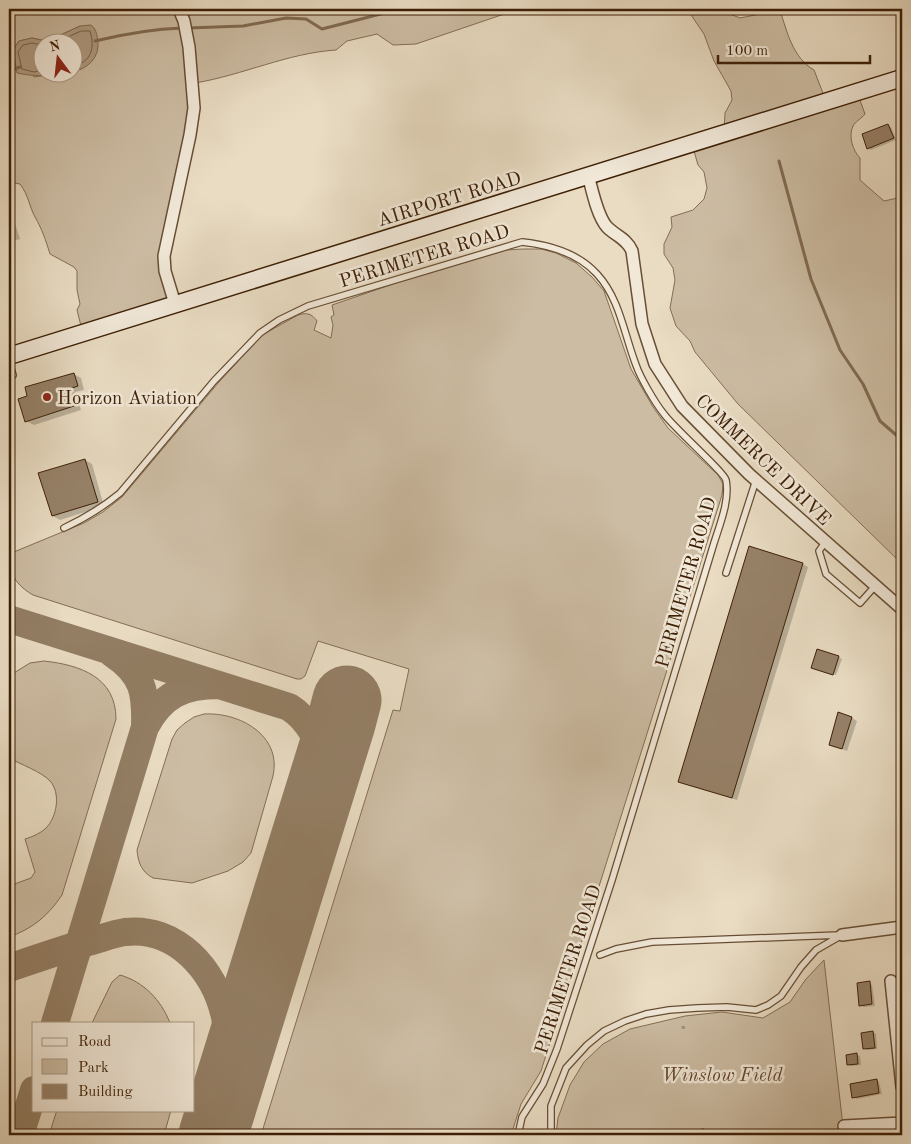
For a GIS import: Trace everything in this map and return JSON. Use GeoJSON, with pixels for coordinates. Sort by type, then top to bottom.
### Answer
{"type":"FeatureCollection","features":[{"type":"Feature","properties":{"kind":"main road","name":"AIRPORT ROAD"},"geometry":{"type":"LineString","coordinates":[[9,356],[902,78]]}},
{"type":"Feature","properties":{"kind":"street"},"geometry":{"type":"LineString","coordinates":[[175,304],[165,271],[164,256],[194,108],[189,47],[184,20],[179,9]]}},
{"type":"Feature","properties":{"kind":"street","name":"COMMERCE DRIVE"},"geometry":{"type":"LineString","coordinates":[[588,175],[602,220],[607,227],[629,243],[632,251],[642,324],[655,364],[682,406],[756,480],[902,609]]}},
{"type":"Feature","properties":{"kind":"street"},"geometry":{"type":"LineString","coordinates":[[842,935],[902,927]]}},
{"type":"Feature","properties":{"kind":"street"},"geometry":{"type":"LineString","coordinates":[[891,981],[902,1086]]}},
{"type":"Feature","properties":{"kind":"street"},"geometry":{"type":"LineString","coordinates":[[844,1126],[902,1123]]}},
{"type":"Feature","properties":{"kind":"lane","name":"PERIMETER ROAD"},"geometry":{"type":"LineString","coordinates":[[64,528],[102,508],[120,493],[214,381],[260,333],[279,320],[308,306],[522,242],[546,245],[565,252],[581,261],[602,281],[617,308],[636,367],[663,414],[726,478],[727,495],[712,552],[612,880],[560,1040],[543,1084],[522,1117],[518,1135]]}},
{"type":"Feature","properties":{"kind":"lane"},"geometry":{"type":"LineString","coordinates":[[9,362],[13,375],[9,376]]}},
{"type":"Feature","properties":{"kind":"lane"},"geometry":{"type":"LineString","coordinates":[[726,573],[756,480]]}},
{"type":"Feature","properties":{"kind":"lane"},"geometry":{"type":"LineString","coordinates":[[826,541],[820,551],[826,574],[860,603],[876,585]]}},
{"type":"Feature","properties":{"kind":"lane"},"geometry":{"type":"LineString","coordinates":[[600,955],[616,949],[652,942],[842,935]]}},
{"type":"Feature","properties":{"kind":"lane"},"geometry":{"type":"LineString","coordinates":[[551,1135],[551,1106],[566,1068],[586,1045],[604,1031],[646,1014],[696,1008],[727,1007],[756,1010],[782,996],[801,967],[816,950],[842,935]]}},
{"type":"Feature","properties":{"kind":"green space"},"geometry":{"type":"Polygon","coordinates":[[[9,9],[170,9],[185,16],[215,9],[519,9],[416,44],[393,45],[377,34],[347,41],[336,50],[300,55],[231,75],[195,83],[164,255],[175,302],[82,330],[77,310],[80,304],[77,290],[77,271],[74,267],[50,254],[42,231],[20,184],[9,182],[9,9]]]}},
{"type":"Feature","properties":{"kind":"green space"},"geometry":{"type":"Polygon","coordinates":[[[687,9],[717,9],[740,18],[780,10],[796,52],[814,70],[826,101],[857,92],[865,114],[854,124],[851,139],[853,147],[860,158],[860,180],[884,201],[902,197],[902,564],[738,404],[695,352],[690,341],[676,326],[670,308],[675,280],[673,268],[664,254],[664,244],[672,227],[671,217],[693,210],[704,199],[707,188],[704,172],[698,165],[692,144],[724,132],[725,113],[732,100],[731,91],[714,61],[704,34],[687,9]]]}},
{"type":"Feature","properties":{"kind":"green space"},"geometry":{"type":"Polygon","coordinates":[[[541,249],[556,253],[576,263],[604,291],[631,369],[653,407],[668,428],[718,475],[723,484],[722,495],[541,1071],[521,1104],[511,1135],[261,1135],[393,710],[400,711],[409,669],[318,641],[305,676],[297,679],[33,595],[18,583],[12,573],[9,554],[84,523],[103,512],[122,497],[219,382],[262,335],[298,315],[307,314],[317,321],[314,330],[331,338],[333,325],[331,317],[334,315],[332,305],[396,283],[506,250],[541,249]]]}},
{"type":"Feature","properties":{"kind":"green space"},"geometry":{"type":"Polygon","coordinates":[[[44,661],[83,670],[103,683],[110,693],[116,719],[62,895],[39,921],[9,937],[9,886],[31,878],[35,872],[25,839],[42,832],[50,823],[55,811],[56,792],[50,781],[46,778],[9,758],[9,676],[30,663],[44,661]]]}},
{"type":"Feature","properties":{"kind":"green space"},"geometry":{"type":"Polygon","coordinates":[[[204,714],[217,714],[244,722],[264,738],[271,749],[274,761],[273,776],[251,853],[243,862],[228,871],[192,883],[153,878],[141,867],[137,850],[172,739],[177,730],[185,723],[194,717],[204,714]]]}},
{"type":"Feature","properties":{"kind":"green space","name":"Winslow Field"},"geometry":{"type":"Polygon","coordinates":[[[824,960],[844,1135],[556,1135],[558,1118],[570,1085],[584,1062],[603,1044],[630,1029],[685,1016],[722,1012],[763,1018],[790,1002],[806,979],[824,960]]]}},
{"type":"Feature","properties":{"kind":"green space"},"geometry":{"type":"Polygon","coordinates":[[[120,975],[137,982],[157,1000],[170,1022],[92,1022],[112,982],[120,975]]]}},
{"type":"Feature","properties":{"kind":"green space"},"geometry":{"type":"Polygon","coordinates":[[[56,1112],[170,1112],[164,1135],[49,1135],[56,1112]]]}},
{"type":"Feature","properties":{"kind":"water"},"geometry":{"type":"Polygon","coordinates":[[[91,25],[95,29],[98,46],[95,57],[82,68],[82,32],[67,32],[80,26],[91,25]]]}},
{"type":"Feature","properties":{"kind":"water"},"geometry":{"type":"Polygon","coordinates":[[[32,38],[32,75],[17,73],[13,50],[19,41],[32,38]]]}},
{"type":"Feature","properties":{"kind":"building"},"geometry":{"type":"Polygon","coordinates":[[[888,124],[894,138],[867,149],[862,134],[888,124]]]}},
{"type":"Feature","properties":{"kind":"building","name":"Horizon Aviation"},"geometry":{"type":"Polygon","coordinates":[[[74,373],[78,386],[69,389],[74,406],[25,422],[18,399],[27,396],[25,387],[74,373]]]}},
{"type":"Feature","properties":{"kind":"building"},"geometry":{"type":"Polygon","coordinates":[[[85,459],[98,502],[52,516],[38,473],[85,459]]]}},
{"type":"Feature","properties":{"kind":"building"},"geometry":{"type":"Polygon","coordinates":[[[749,546],[803,563],[732,798],[678,782],[749,546]]]}},
{"type":"Feature","properties":{"kind":"building"},"geometry":{"type":"Polygon","coordinates":[[[817,649],[839,656],[833,675],[811,668],[817,649]]]}},
{"type":"Feature","properties":{"kind":"building"},"geometry":{"type":"Polygon","coordinates":[[[838,712],[852,717],[842,749],[829,745],[838,712]]]}},
{"type":"Feature","properties":{"kind":"building"},"geometry":{"type":"Polygon","coordinates":[[[870,981],[872,1004],[859,1006],[857,983],[870,981]]]}},
{"type":"Feature","properties":{"kind":"building"},"geometry":{"type":"Polygon","coordinates":[[[873,1031],[875,1048],[863,1049],[861,1033],[873,1031]]]}},
{"type":"Feature","properties":{"kind":"building"},"geometry":{"type":"Polygon","coordinates":[[[857,1053],[858,1064],[847,1065],[846,1055],[857,1053]]]}},
{"type":"Feature","properties":{"kind":"building"},"geometry":{"type":"Polygon","coordinates":[[[877,1079],[879,1093],[852,1098],[850,1084],[877,1079]]]}},
{"type":"Feature","properties":{"kind":"building"},"geometry":{"type":"Polygon","coordinates":[[[704,1129],[705,1135],[686,1135],[686,1131],[704,1129]]]}},
{"type":"Feature","properties":{"kind":"waterway"},"geometry":{"type":"LineString","coordinates":[[188,28],[243,26],[286,18],[306,19],[322,29],[400,9]]}},
{"type":"Feature","properties":{"kind":"waterway"},"geometry":{"type":"LineString","coordinates":[[95,41],[138,32],[182,28]]}},
{"type":"Feature","properties":{"kind":"waterway"},"geometry":{"type":"LineString","coordinates":[[9,71],[20,67]]}},
{"type":"Feature","properties":{"kind":"waterway"},"geometry":{"type":"LineString","coordinates":[[779,161],[811,279],[840,350],[863,384],[880,421],[902,440]]}},
{"type":"Feature","properties":{"kind":"taxiway"},"geometry":{"type":"LineString","coordinates":[[9,619],[289,707],[303,719],[314,734],[322,751],[327,769]]}},
{"type":"Feature","properties":{"kind":"taxiway"},"geometry":{"type":"LineString","coordinates":[[113,654],[131,669],[141,686],[145,704],[145,727]]}},
{"type":"Feature","properties":{"kind":"taxiway"},"geometry":{"type":"LineString","coordinates":[[55,1022],[145,727],[159,707],[175,694],[195,687],[219,685]]}},
{"type":"Feature","properties":{"kind":"taxiway"},"geometry":{"type":"LineString","coordinates":[[9,968],[125,932],[144,932],[161,936],[176,944],[202,968],[220,1000],[228,1035],[227,1089]]}},
{"type":"Feature","properties":{"kind":"taxiway"},"geometry":{"type":"LineString","coordinates":[[20,1135],[32,1096]]}},
{"type":"Feature","properties":{"kind":"runway"},"geometry":{"type":"LineString","coordinates":[[213,1135],[347,700]]}},
{"type":"Feature","properties":{"kind":"place","name":"Horizon Aviation"},"geometry":{"type":"Point","coordinates":[47,397]}}]}
